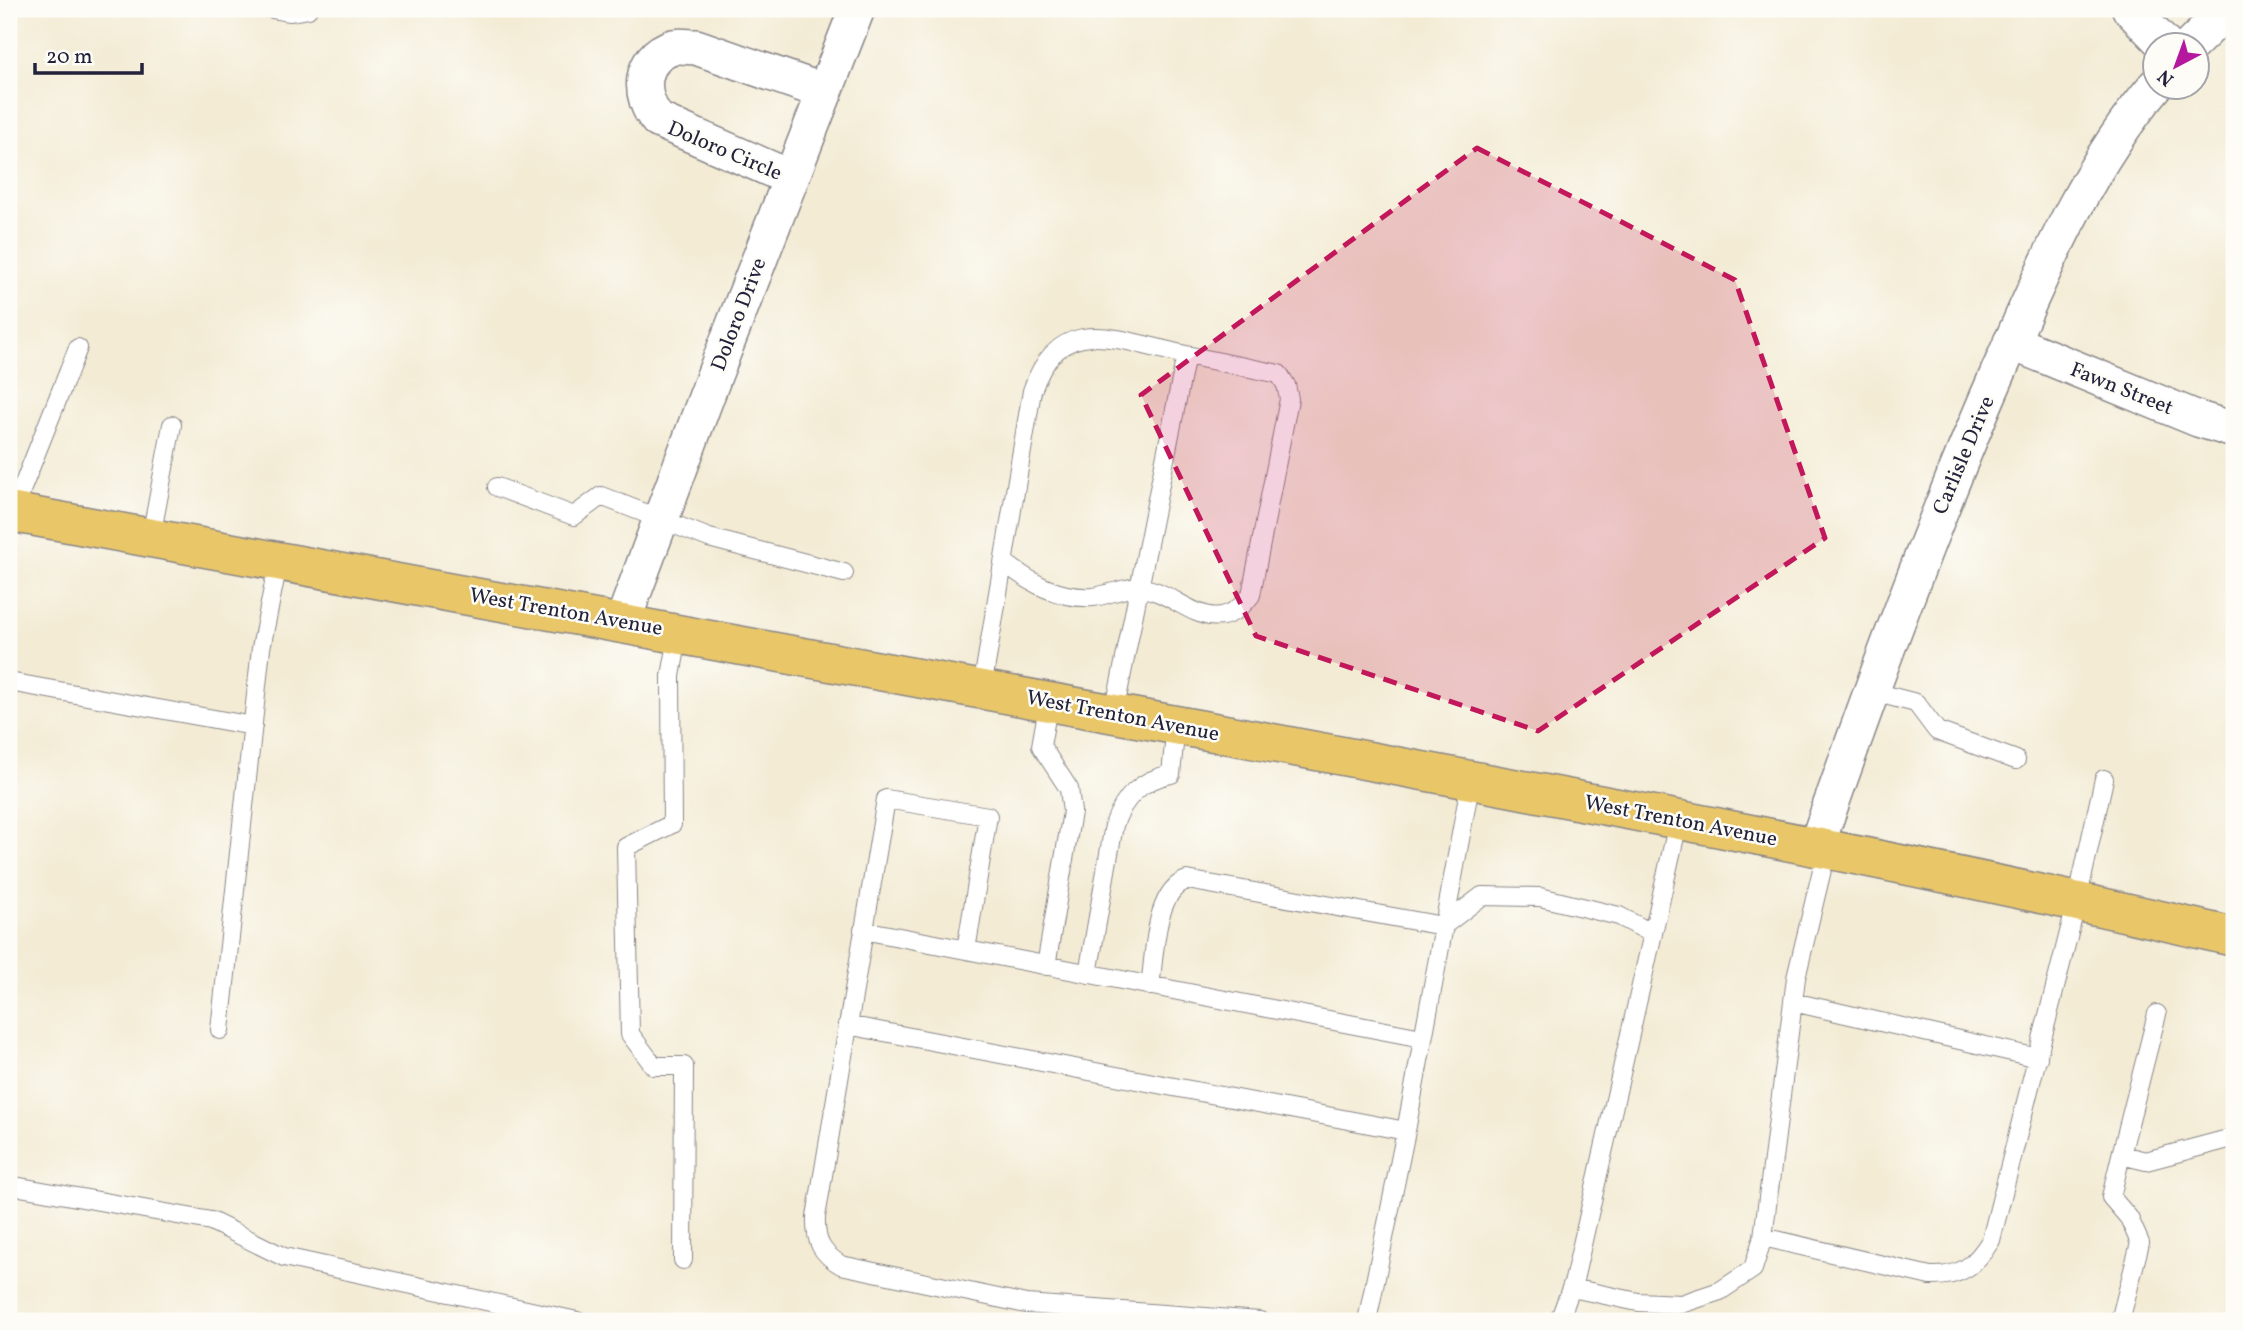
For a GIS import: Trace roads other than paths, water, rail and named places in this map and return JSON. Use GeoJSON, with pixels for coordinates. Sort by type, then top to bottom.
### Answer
{"type":"FeatureCollection","features":[{"type":"Feature","properties":{"kind":"main road","name":"West Trenton Avenue"},"geometry":{"type":"LineString","coordinates":[[13,512],[623,621],[1679,819],[2077,901],[2234,937]]}},
{"type":"Feature","properties":{"kind":"street","name":"Doloro Drive"},"geometry":{"type":"LineString","coordinates":[[623,621],[857,9]]}},
{"type":"Feature","properties":{"kind":"street"},"geometry":{"type":"LineString","coordinates":[[2130,9],[2152,32]]}},
{"type":"Feature","properties":{"kind":"street"},"geometry":{"type":"LineString","coordinates":[[2204,32],[2228,9]]}},
{"type":"Feature","properties":{"kind":"street","name":"Doloro Circle"},"geometry":{"type":"LineString","coordinates":[[791,178],[658,120],[648,109],[643,94],[644,79],[654,59],[673,47],[696,47],[825,92]]}},
{"type":"Feature","properties":{"kind":"street","name":"Carlisle Drive"},"geometry":{"type":"LineString","coordinates":[[1821,848],[1870,691],[1895,622],[2011,342],[2064,225],[2095,168],[2142,101]]}},
{"type":"Feature","properties":{"kind":"street","name":"Fawn Street"},"geometry":{"type":"LineString","coordinates":[[2011,342],[2198,419],[2234,430]]}},
{"type":"Feature","properties":{"kind":"lane"},"geometry":{"type":"LineString","coordinates":[[272,9],[289,12],[308,9]]}},
{"type":"Feature","properties":{"kind":"lane"},"geometry":{"type":"LineString","coordinates":[[982,688],[1032,391],[1039,369],[1052,351],[1071,338],[1091,337],[1279,374],[1286,385],[1289,399],[1251,595],[1243,606],[1225,616],[1201,615],[1176,605],[1165,594],[1140,587],[1092,597],[1067,594],[1033,584],[1005,562]]}},
{"type":"Feature","properties":{"kind":"lane"},"geometry":{"type":"LineString","coordinates":[[13,512],[78,348]]}},
{"type":"Feature","properties":{"kind":"lane"},"geometry":{"type":"LineString","coordinates":[[1114,713],[1186,355]]}},
{"type":"Feature","properties":{"kind":"lane"},"geometry":{"type":"LineString","coordinates":[[151,537],[172,425]]}},
{"type":"Feature","properties":{"kind":"lane"},"geometry":{"type":"LineString","coordinates":[[497,487],[574,516],[601,496],[709,538],[844,573]]}},
{"type":"Feature","properties":{"kind":"lane"},"geometry":{"type":"LineString","coordinates":[[220,1030],[261,648],[278,559]]}},
{"type":"Feature","properties":{"kind":"lane"},"geometry":{"type":"LineString","coordinates":[[679,632],[671,676],[672,824],[626,847],[630,1034],[654,1066],[684,1066],[683,1260]]}},
{"type":"Feature","properties":{"kind":"lane"},"geometry":{"type":"LineString","coordinates":[[9,682],[253,726]]}},
{"type":"Feature","properties":{"kind":"lane"},"geometry":{"type":"LineString","coordinates":[[1870,691],[1916,703],[1937,731],[2016,760]]}},
{"type":"Feature","properties":{"kind":"lane"},"geometry":{"type":"LineString","coordinates":[[1046,966],[1072,812],[1069,789],[1041,747],[1049,701]]}},
{"type":"Feature","properties":{"kind":"lane"},"geometry":{"type":"LineString","coordinates":[[1088,974],[1114,825],[1121,806],[1128,797],[1154,778],[1171,774],[1176,725]]}},
{"type":"Feature","properties":{"kind":"lane"},"geometry":{"type":"LineString","coordinates":[[1763,1237],[1930,1276],[1951,1276],[1973,1266],[1991,1240],[2077,901],[2104,779]]}},
{"type":"Feature","properties":{"kind":"lane"},"geometry":{"type":"LineString","coordinates":[[1367,1321],[1406,1131],[1471,780]]}},
{"type":"Feature","properties":{"kind":"lane"},"geometry":{"type":"LineString","coordinates":[[966,950],[988,816],[886,799],[816,1217],[816,1234],[821,1249],[841,1265],[1026,1304],[1261,1321]]}},
{"type":"Feature","properties":{"kind":"lane"},"geometry":{"type":"LineString","coordinates":[[1559,1321],[1572,1288],[1679,819]]}},
{"type":"Feature","properties":{"kind":"lane"},"geometry":{"type":"LineString","coordinates":[[1572,1288],[1648,1303],[1681,1304],[1720,1291],[1753,1269],[1763,1237],[1793,1002],[1821,848]]}},
{"type":"Feature","properties":{"kind":"lane"},"geometry":{"type":"LineString","coordinates":[[1150,986],[1163,905],[1177,883],[1187,880],[1443,926],[1482,896],[1540,897],[1619,916],[1653,934]]}},
{"type":"Feature","properties":{"kind":"lane"},"geometry":{"type":"LineString","coordinates":[[863,930],[1422,1038]]}},
{"type":"Feature","properties":{"kind":"lane"},"geometry":{"type":"LineString","coordinates":[[1793,1002],[2038,1058]]}},
{"type":"Feature","properties":{"kind":"lane"},"geometry":{"type":"LineString","coordinates":[[2120,1321],[2140,1243],[2129,1218],[2111,1197],[2157,1014]]}},
{"type":"Feature","properties":{"kind":"lane"},"geometry":{"type":"LineString","coordinates":[[847,1025],[1406,1131]]}},
{"type":"Feature","properties":{"kind":"lane"},"geometry":{"type":"LineString","coordinates":[[2121,1155],[2146,1161],[2233,1135]]}},
{"type":"Feature","properties":{"kind":"lane"},"geometry":{"type":"LineString","coordinates":[[9,1185],[211,1221],[284,1257],[548,1318],[577,1321]]}}]}
